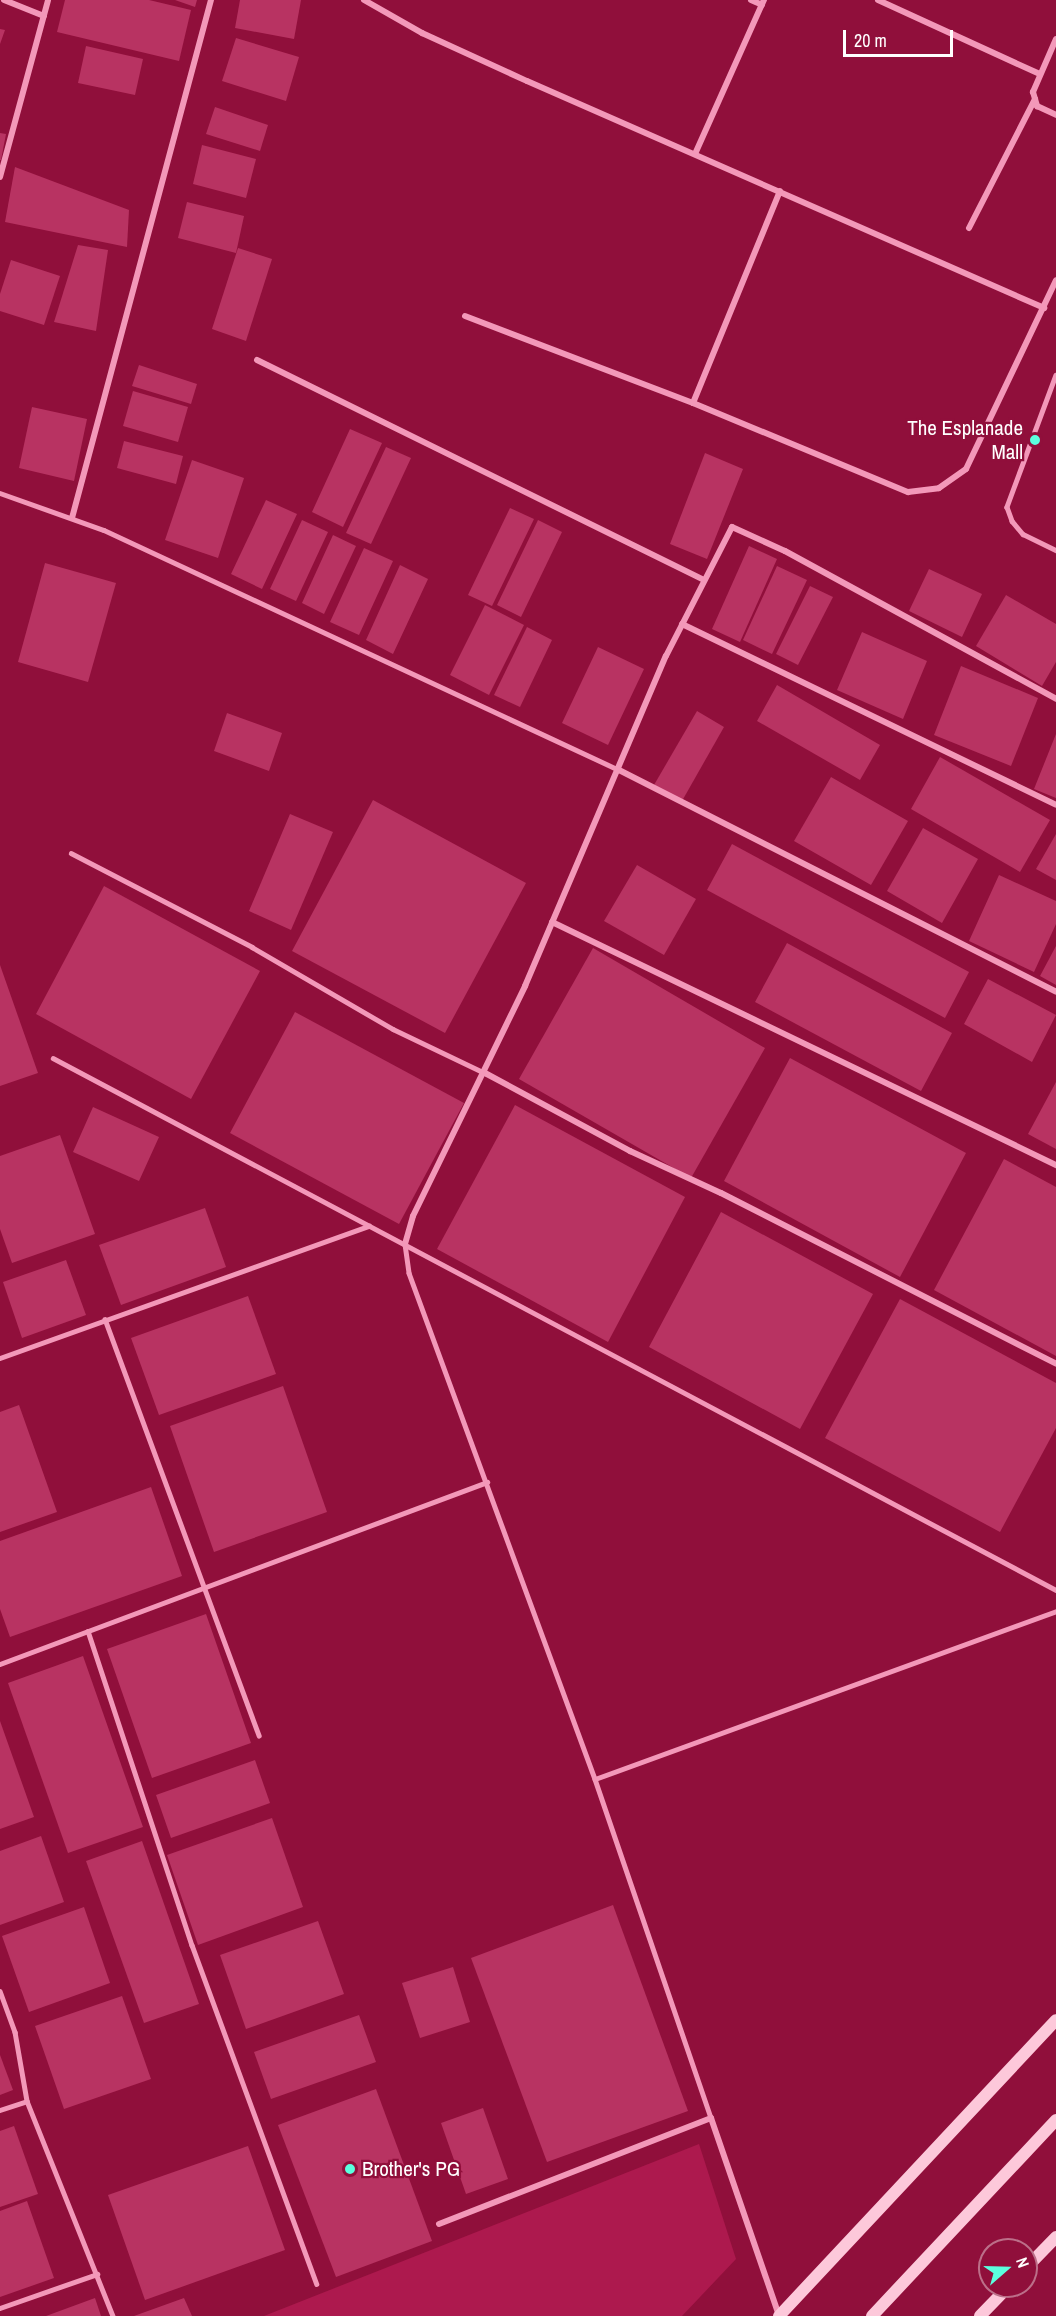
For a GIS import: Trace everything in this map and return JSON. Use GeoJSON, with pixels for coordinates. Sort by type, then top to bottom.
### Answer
{"type":"FeatureCollection","features":[{"type":"Feature","properties":{"kind":"street"},"geometry":{"type":"LineString","coordinates":[[4,0],[44,16]]}},
{"type":"Feature","properties":{"kind":"street"},"geometry":{"type":"LineString","coordinates":[[0,177],[48,0]]}},
{"type":"Feature","properties":{"kind":"street"},"geometry":{"type":"LineString","coordinates":[[72,518],[211,0]]}},
{"type":"Feature","properties":{"kind":"street"},"geometry":{"type":"LineString","coordinates":[[364,0],[422,33],[1044,308]]}},
{"type":"Feature","properties":{"kind":"street"},"geometry":{"type":"LineString","coordinates":[[695,154],[763,3],[751,0]]}},
{"type":"Feature","properties":{"kind":"street"},"geometry":{"type":"LineString","coordinates":[[878,0],[1040,74]]}},
{"type":"Feature","properties":{"kind":"street"},"geometry":{"type":"LineString","coordinates":[[1056,39],[1032,92],[1037,106],[1056,115]]}},
{"type":"Feature","properties":{"kind":"street"},"geometry":{"type":"LineString","coordinates":[[969,228],[1035,99]]}},
{"type":"Feature","properties":{"kind":"street"},"geometry":{"type":"LineString","coordinates":[[693,403],[780,191]]}},
{"type":"Feature","properties":{"kind":"street"},"geometry":{"type":"LineString","coordinates":[[465,316],[693,403],[908,492],[939,488],[966,469],[1056,280]]}},
{"type":"Feature","properties":{"kind":"street"},"geometry":{"type":"LineString","coordinates":[[256,360],[704,580]]}},
{"type":"Feature","properties":{"kind":"street"},"geometry":{"type":"LineString","coordinates":[[405,1244],[413,1216],[485,1073],[682,624],[732,527],[785,550],[1056,699]]}},
{"type":"Feature","properties":{"kind":"street"},"geometry":{"type":"LineString","coordinates":[[682,624],[1056,805]]}},
{"type":"Feature","properties":{"kind":"street"},"geometry":{"type":"LineString","coordinates":[[617,769],[1056,992]]}},
{"type":"Feature","properties":{"kind":"street"},"geometry":{"type":"LineString","coordinates":[[552,922],[1056,1165]]}},
{"type":"Feature","properties":{"kind":"street"},"geometry":{"type":"LineString","coordinates":[[485,1073],[630,1151],[722,1193],[1056,1364]]}},
{"type":"Feature","properties":{"kind":"street"},"geometry":{"type":"LineString","coordinates":[[438,2224],[711,2118],[779,2316],[1056,2020]]}},
{"type":"Feature","properties":{"kind":"street"},"geometry":{"type":"LineString","coordinates":[[872,2316],[1056,2120]]}},
{"type":"Feature","properties":{"kind":"street"},"geometry":{"type":"LineString","coordinates":[[1038,2256],[1056,2237]]}},
{"type":"Feature","properties":{"kind":"street"},"geometry":{"type":"LineString","coordinates":[[980,2316],[997,2298]]}},
{"type":"Feature","properties":{"kind":"lane"},"geometry":{"type":"LineString","coordinates":[[1056,375],[1007,507],[1012,521],[1023,534],[1056,550]]}},
{"type":"Feature","properties":{"kind":"lane"},"geometry":{"type":"LineString","coordinates":[[0,493],[72,518],[617,769]]}},
{"type":"Feature","properties":{"kind":"lane"},"geometry":{"type":"LineString","coordinates":[[71,853],[252,947],[393,1029],[485,1073]]}},
{"type":"Feature","properties":{"kind":"lane"},"geometry":{"type":"LineString","coordinates":[[53,1058],[1056,1590]]}},
{"type":"Feature","properties":{"kind":"lane"},"geometry":{"type":"LineString","coordinates":[[0,1356],[369,1226]]}},
{"type":"Feature","properties":{"kind":"lane"},"geometry":{"type":"LineString","coordinates":[[405,1244],[409,1273],[595,1779],[711,2118]]}},
{"type":"Feature","properties":{"kind":"lane"},"geometry":{"type":"LineString","coordinates":[[105,1319],[259,1735]]}},
{"type":"Feature","properties":{"kind":"lane"},"geometry":{"type":"LineString","coordinates":[[0,1664],[487,1482]]}},
{"type":"Feature","properties":{"kind":"lane"},"geometry":{"type":"LineString","coordinates":[[595,1779],[1056,1611]]}},
{"type":"Feature","properties":{"kind":"lane"},"geometry":{"type":"LineString","coordinates":[[88,1631],[192,1945],[317,2284]]}},
{"type":"Feature","properties":{"kind":"lane"},"geometry":{"type":"LineString","coordinates":[[0,1991],[15,2032],[27,2101],[113,2316]]}},
{"type":"Feature","properties":{"kind":"lane"},"geometry":{"type":"LineString","coordinates":[[0,2110],[27,2101]]}},
{"type":"Feature","properties":{"kind":"lane"},"geometry":{"type":"LineString","coordinates":[[0,2308],[97,2274]]}},
{"type":"Feature","properties":{"kind":"shaded area"},"geometry":{"type":"Polygon","coordinates":[[[699,2144],[736,2259],[682,2316],[264,2316],[699,2144]]]}},
{"type":"Feature","properties":{"kind":"building"},"geometry":{"type":"Polygon","coordinates":[[[65,0],[149,0],[191,10],[179,61],[57,32],[65,0]]]}},
{"type":"Feature","properties":{"kind":"building"},"geometry":{"type":"Polygon","coordinates":[[[175,0],[197,0],[195,7],[175,0]]]}},
{"type":"Feature","properties":{"kind":"building"},"geometry":{"type":"Polygon","coordinates":[[[240,0],[301,0],[294,39],[235,28],[240,0]]]}},
{"type":"Feature","properties":{"kind":"building"},"geometry":{"type":"Polygon","coordinates":[[[0,29],[5,30],[0,44],[0,29]]]}},
{"type":"Feature","properties":{"kind":"building"},"geometry":{"type":"Polygon","coordinates":[[[236,38],[299,57],[286,101],[222,81],[236,38]]]}},
{"type":"Feature","properties":{"kind":"building"},"geometry":{"type":"Polygon","coordinates":[[[86,46],[143,59],[135,95],[78,83],[86,46]]]}},
{"type":"Feature","properties":{"kind":"building"},"geometry":{"type":"Polygon","coordinates":[[[215,107],[268,125],[260,151],[206,134],[215,107]]]}},
{"type":"Feature","properties":{"kind":"building"},"geometry":{"type":"Polygon","coordinates":[[[0,133],[6,134],[1,160],[0,160],[0,133]]]}},
{"type":"Feature","properties":{"kind":"building"},"geometry":{"type":"Polygon","coordinates":[[[202,145],[256,159],[246,198],[193,184],[202,145]]]}},
{"type":"Feature","properties":{"kind":"building"},"geometry":{"type":"Polygon","coordinates":[[[15,167],[129,210],[127,247],[5,222],[15,167]]]}},
{"type":"Feature","properties":{"kind":"building"},"geometry":{"type":"Polygon","coordinates":[[[187,202],[244,216],[236,253],[178,238],[187,202]]]}},
{"type":"Feature","properties":{"kind":"building"},"geometry":{"type":"Polygon","coordinates":[[[78,245],[108,250],[96,331],[54,322],[78,245]]]}},
{"type":"Feature","properties":{"kind":"building"},"geometry":{"type":"Polygon","coordinates":[[[238,248],[272,259],[246,341],[212,329],[238,248]]]}},
{"type":"Feature","properties":{"kind":"building"},"geometry":{"type":"Polygon","coordinates":[[[11,260],[60,276],[44,325],[0,311],[0,294],[11,260]]]}},
{"type":"Feature","properties":{"kind":"building"},"geometry":{"type":"Polygon","coordinates":[[[139,365],[197,384],[191,404],[132,386],[139,365]]]}},
{"type":"Feature","properties":{"kind":"building"},"geometry":{"type":"Polygon","coordinates":[[[133,391],[188,407],[178,442],[123,426],[133,391]]]}},
{"type":"Feature","properties":{"kind":"building"},"geometry":{"type":"Polygon","coordinates":[[[32,407],[87,419],[74,481],[19,468],[32,407]]]}},
{"type":"Feature","properties":{"kind":"building"},"geometry":{"type":"Polygon","coordinates":[[[350,429],[382,443],[343,527],[312,512],[350,429]]]}},
{"type":"Feature","properties":{"kind":"building"},"geometry":{"type":"Polygon","coordinates":[[[124,441],[183,456],[176,484],[117,468],[124,441]]]}},
{"type":"Feature","properties":{"kind":"building"},"geometry":{"type":"Polygon","coordinates":[[[386,447],[411,458],[371,544],[346,533],[386,447]]]}},
{"type":"Feature","properties":{"kind":"building"},"geometry":{"type":"Polygon","coordinates":[[[705,453],[743,469],[707,559],[670,544],[705,453]]]}},
{"type":"Feature","properties":{"kind":"building"},"geometry":{"type":"Polygon","coordinates":[[[192,460],[244,478],[218,558],[165,540],[192,460]]]}},
{"type":"Feature","properties":{"kind":"building"},"geometry":{"type":"Polygon","coordinates":[[[266,500],[297,514],[262,589],[231,574],[266,500]]]}},
{"type":"Feature","properties":{"kind":"building"},"geometry":{"type":"Polygon","coordinates":[[[510,508],[534,519],[492,606],[468,595],[510,508]]]}},
{"type":"Feature","properties":{"kind":"building"},"geometry":{"type":"Polygon","coordinates":[[[302,520],[328,532],[296,601],[270,589],[302,520]]]}},
{"type":"Feature","properties":{"kind":"building"},"geometry":{"type":"Polygon","coordinates":[[[538,520],[562,532],[521,617],[497,605],[538,520]]]}},
{"type":"Feature","properties":{"kind":"building"},"geometry":{"type":"Polygon","coordinates":[[[333,535],[356,546],[324,614],[302,603],[333,535]]]}},
{"type":"Feature","properties":{"kind":"building"},"geometry":{"type":"Polygon","coordinates":[[[749,546],[777,559],[740,642],[712,629],[749,546]]]}},
{"type":"Feature","properties":{"kind":"building"},"geometry":{"type":"Polygon","coordinates":[[[364,548],[393,561],[359,635],[330,622],[364,548]]]}},
{"type":"Feature","properties":{"kind":"building"},"geometry":{"type":"Polygon","coordinates":[[[45,563],[116,583],[88,682],[18,662],[45,563]]]}},
{"type":"Feature","properties":{"kind":"building"},"geometry":{"type":"Polygon","coordinates":[[[400,565],[428,579],[393,654],[366,640],[400,565]]]}},
{"type":"Feature","properties":{"kind":"building"},"geometry":{"type":"Polygon","coordinates":[[[777,566],[807,580],[772,654],[743,640],[777,566]]]}},
{"type":"Feature","properties":{"kind":"building"},"geometry":{"type":"Polygon","coordinates":[[[929,569],[982,594],[962,637],[909,611],[929,569]]]}},
{"type":"Feature","properties":{"kind":"building"},"geometry":{"type":"Polygon","coordinates":[[[810,586],[833,597],[798,665],[776,654],[810,586]]]}},
{"type":"Feature","properties":{"kind":"building"},"geometry":{"type":"Polygon","coordinates":[[[1006,595],[1056,624],[1056,662],[1042,686],[976,646],[1006,595]]]}},
{"type":"Feature","properties":{"kind":"building"},"geometry":{"type":"Polygon","coordinates":[[[485,605],[524,625],[489,695],[450,675],[485,605]]]}},
{"type":"Feature","properties":{"kind":"building"},"geometry":{"type":"Polygon","coordinates":[[[527,627],[552,640],[520,707],[494,695],[527,627]]]}},
{"type":"Feature","properties":{"kind":"building"},"geometry":{"type":"Polygon","coordinates":[[[862,632],[927,661],[903,719],[837,690],[862,632]]]}},
{"type":"Feature","properties":{"kind":"building"},"geometry":{"type":"Polygon","coordinates":[[[598,647],[644,669],[608,745],[562,723],[598,647]]]}},
{"type":"Feature","properties":{"kind":"building"},"geometry":{"type":"Polygon","coordinates":[[[961,666],[1038,698],[1011,766],[934,735],[961,666]]]}},
{"type":"Feature","properties":{"kind":"building"},"geometry":{"type":"Polygon","coordinates":[[[777,685],[880,745],[860,780],[757,721],[777,685]]]}},
{"type":"Feature","properties":{"kind":"building"},"geometry":{"type":"Polygon","coordinates":[[[697,711],[724,727],[682,801],[654,785],[697,711]]]}},
{"type":"Feature","properties":{"kind":"building"},"geometry":{"type":"Polygon","coordinates":[[[227,713],[282,733],[269,771],[214,751],[227,713]]]}},
{"type":"Feature","properties":{"kind":"building"},"geometry":{"type":"Polygon","coordinates":[[[1056,734],[1056,798],[1034,789],[1056,734]]]}},
{"type":"Feature","properties":{"kind":"building"},"geometry":{"type":"Polygon","coordinates":[[[940,757],[1050,820],[1020,872],[911,809],[940,757]]]}},
{"type":"Feature","properties":{"kind":"building"},"geometry":{"type":"Polygon","coordinates":[[[831,777],[908,821],[871,885],[794,841],[831,777]]]}},
{"type":"Feature","properties":{"kind":"building"},"geometry":{"type":"Polygon","coordinates":[[[373,800],[526,883],[445,1033],[292,951],[373,800]]]}},
{"type":"Feature","properties":{"kind":"building"},"geometry":{"type":"Polygon","coordinates":[[[290,814],[333,832],[291,930],[249,911],[290,814]]]}},
{"type":"Feature","properties":{"kind":"building"},"geometry":{"type":"Polygon","coordinates":[[[923,828],[978,859],[942,923],[887,891],[923,828]]]}},
{"type":"Feature","properties":{"kind":"building"},"geometry":{"type":"Polygon","coordinates":[[[1056,834],[1056,880],[1036,869],[1056,834]]]}},
{"type":"Feature","properties":{"kind":"building"},"geometry":{"type":"Polygon","coordinates":[[[732,844],[969,972],[945,1018],[707,890],[732,844]]]}},
{"type":"Feature","properties":{"kind":"building"},"geometry":{"type":"Polygon","coordinates":[[[637,865],[696,899],[664,955],[604,921],[637,865]]]}},
{"type":"Feature","properties":{"kind":"building"},"geometry":{"type":"Polygon","coordinates":[[[999,875],[1056,901],[1056,924],[1034,972],[969,941],[999,875]]]}},
{"type":"Feature","properties":{"kind":"building"},"geometry":{"type":"Polygon","coordinates":[[[104,886],[260,971],[191,1099],[36,1014],[104,886]]]}},
{"type":"Feature","properties":{"kind":"building"},"geometry":{"type":"Polygon","coordinates":[[[787,943],[952,1033],[921,1091],[755,1002],[787,943]]]}},
{"type":"Feature","properties":{"kind":"building"},"geometry":{"type":"Polygon","coordinates":[[[1056,946],[1056,985],[1040,976],[1056,946]]]}},
{"type":"Feature","properties":{"kind":"building"},"geometry":{"type":"Polygon","coordinates":[[[593,948],[765,1048],[691,1178],[519,1079],[593,948]]]}},
{"type":"Feature","properties":{"kind":"building"},"geometry":{"type":"Polygon","coordinates":[[[0,965],[38,1073],[0,1086],[0,965]]]}},
{"type":"Feature","properties":{"kind":"building"},"geometry":{"type":"Polygon","coordinates":[[[988,979],[1056,1015],[1032,1062],[964,1024],[988,979]]]}},
{"type":"Feature","properties":{"kind":"building"},"geometry":{"type":"Polygon","coordinates":[[[295,1012],[464,1103],[399,1224],[230,1133],[295,1012]]]}},
{"type":"Feature","properties":{"kind":"building"},"geometry":{"type":"Polygon","coordinates":[[[790,1058],[966,1153],[900,1277],[724,1181],[790,1058]]]}},
{"type":"Feature","properties":{"kind":"building"},"geometry":{"type":"Polygon","coordinates":[[[1056,1082],[1056,1149],[1028,1134],[1056,1082]]]}},
{"type":"Feature","properties":{"kind":"building"},"geometry":{"type":"Polygon","coordinates":[[[515,1105],[685,1197],[608,1342],[437,1249],[515,1105]]]}},
{"type":"Feature","properties":{"kind":"building"},"geometry":{"type":"Polygon","coordinates":[[[93,1107],[159,1137],[139,1181],[73,1152],[93,1107]]]}},
{"type":"Feature","properties":{"kind":"building"},"geometry":{"type":"Polygon","coordinates":[[[60,1135],[95,1234],[12,1263],[0,1229],[0,1156],[60,1135]]]}},
{"type":"Feature","properties":{"kind":"building"},"geometry":{"type":"Polygon","coordinates":[[[1004,1159],[1056,1187],[1056,1356],[934,1290],[1004,1159]]]}},
{"type":"Feature","properties":{"kind":"building"},"geometry":{"type":"Polygon","coordinates":[[[205,1208],[226,1267],[121,1305],[99,1245],[205,1208]]]}},
{"type":"Feature","properties":{"kind":"building"},"geometry":{"type":"Polygon","coordinates":[[[721,1212],[873,1294],[800,1429],[649,1347],[721,1212]]]}},
{"type":"Feature","properties":{"kind":"building"},"geometry":{"type":"Polygon","coordinates":[[[66,1260],[86,1315],[22,1338],[3,1282],[66,1260]]]}},
{"type":"Feature","properties":{"kind":"building"},"geometry":{"type":"Polygon","coordinates":[[[248,1296],[276,1374],[159,1415],[131,1338],[248,1296]]]}},
{"type":"Feature","properties":{"kind":"building"},"geometry":{"type":"Polygon","coordinates":[[[900,1299],[1056,1383],[1056,1428],[1000,1532],[825,1438],[900,1299]]]}},
{"type":"Feature","properties":{"kind":"building"},"geometry":{"type":"Polygon","coordinates":[[[283,1386],[327,1512],[214,1552],[170,1426],[283,1386]]]}},
{"type":"Feature","properties":{"kind":"building"},"geometry":{"type":"Polygon","coordinates":[[[19,1405],[57,1512],[0,1532],[0,1412],[19,1405]]]}},
{"type":"Feature","properties":{"kind":"building"},"geometry":{"type":"Polygon","coordinates":[[[151,1487],[182,1576],[10,1637],[0,1609],[0,1541],[151,1487]]]}},
{"type":"Feature","properties":{"kind":"building"},"geometry":{"type":"Polygon","coordinates":[[[206,1614],[251,1743],[152,1778],[107,1649],[206,1614]]]}},
{"type":"Feature","properties":{"kind":"building"},"geometry":{"type":"Polygon","coordinates":[[[83,1656],[143,1827],[68,1853],[8,1683],[83,1656]]]}},
{"type":"Feature","properties":{"kind":"building"},"geometry":{"type":"Polygon","coordinates":[[[0,1721],[34,1817],[0,1829],[0,1721]]]}},
{"type":"Feature","properties":{"kind":"building"},"geometry":{"type":"Polygon","coordinates":[[[255,1760],[270,1803],[171,1838],[156,1795],[255,1760]]]}},
{"type":"Feature","properties":{"kind":"building"},"geometry":{"type":"Polygon","coordinates":[[[272,1818],[303,1907],[198,1945],[167,1855],[272,1818]]]}},
{"type":"Feature","properties":{"kind":"building"},"geometry":{"type":"Polygon","coordinates":[[[41,1836],[64,1902],[0,1925],[0,1851],[41,1836]]]}},
{"type":"Feature","properties":{"kind":"building"},"geometry":{"type":"Polygon","coordinates":[[[142,1841],[199,2004],[144,2023],[86,1861],[142,1841]]]}},
{"type":"Feature","properties":{"kind":"building"},"geometry":{"type":"Polygon","coordinates":[[[613,1905],[688,2111],[547,2162],[471,1958],[613,1905]]]}},
{"type":"Feature","properties":{"kind":"building"},"geometry":{"type":"Polygon","coordinates":[[[84,1907],[110,1983],[29,2012],[2,1936],[84,1907]]]}},
{"type":"Feature","properties":{"kind":"building"},"geometry":{"type":"Polygon","coordinates":[[[318,1921],[344,1994],[246,2029],[220,1955],[318,1921]]]}},
{"type":"Feature","properties":{"kind":"building"},"geometry":{"type":"Polygon","coordinates":[[[453,1967],[470,2022],[420,2038],[402,1983],[453,1967]]]}},
{"type":"Feature","properties":{"kind":"building"},"geometry":{"type":"Polygon","coordinates":[[[122,1996],[151,2079],[64,2109],[35,2026],[122,1996]]]}},
{"type":"Feature","properties":{"kind":"building"},"geometry":{"type":"Polygon","coordinates":[[[359,2015],[376,2062],[271,2099],[254,2052],[359,2015]]]}},
{"type":"Feature","properties":{"kind":"building"},"geometry":{"type":"Polygon","coordinates":[[[0,2055],[13,2090],[0,2095],[0,2055]]]}},
{"type":"Feature","properties":{"kind":"building","name":"Brother's PG"},"geometry":{"type":"Polygon","coordinates":[[[376,2089],[432,2241],[336,2277],[278,2125],[376,2089]]]}},
{"type":"Feature","properties":{"kind":"building"},"geometry":{"type":"Polygon","coordinates":[[[483,2108],[508,2179],[466,2194],[441,2123],[483,2108]]]}},
{"type":"Feature","properties":{"kind":"building"},"geometry":{"type":"Polygon","coordinates":[[[14,2126],[38,2194],[0,2207],[0,2131],[14,2126]]]}},
{"type":"Feature","properties":{"kind":"building"},"geometry":{"type":"Polygon","coordinates":[[[248,2146],[285,2250],[145,2300],[108,2195],[248,2146]]]}},
{"type":"Feature","properties":{"kind":"building"},"geometry":{"type":"Polygon","coordinates":[[[27,2201],[54,2278],[0,2297],[0,2211],[27,2201]]]}},
{"type":"Feature","properties":{"kind":"building"},"geometry":{"type":"Polygon","coordinates":[[[95,2298],[101,2316],[46,2316],[95,2298]]]}},
{"type":"Feature","properties":{"kind":"building"},"geometry":{"type":"Polygon","coordinates":[[[184,2298],[192,2316],[134,2316],[184,2298]]]}},
{"type":"Feature","properties":{"kind":"place","name":"The Esplanade Mall"},"geometry":{"type":"Point","coordinates":[1035,440]}},
{"type":"Feature","properties":{"kind":"place","name":"Brother's PG"},"geometry":{"type":"Point","coordinates":[350,2169]}}]}
